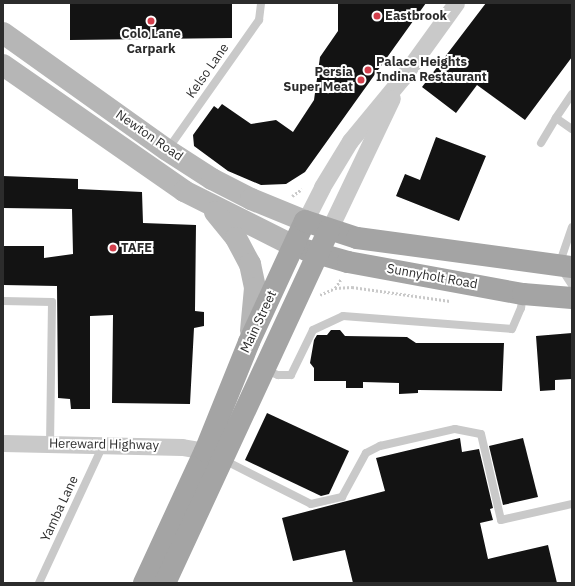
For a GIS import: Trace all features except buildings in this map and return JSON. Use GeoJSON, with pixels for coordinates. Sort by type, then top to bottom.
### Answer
{"type":"FeatureCollection","features":[{"type":"Feature","properties":{"kind":"main road","name":"Newton Road"},"geometry":{"type":"LineString","coordinates":[[3,33],[167,150],[236,192],[306,221]]}},
{"type":"Feature","properties":{"kind":"main road","name":"Newton Road"},"geometry":{"type":"LineString","coordinates":[[3,65],[184,191],[209,205],[294,246]]}},
{"type":"Feature","properties":{"kind":"main road"},"geometry":{"type":"LineString","coordinates":[[67,110],[82,88]]}},
{"type":"Feature","properties":{"kind":"main road"},"geometry":{"type":"LineString","coordinates":[[209,205],[236,238],[250,264],[255,302],[249,342]]}},
{"type":"Feature","properties":{"kind":"main road","name":"Sunnyholt Road"},"geometry":{"type":"LineString","coordinates":[[306,221],[329,230],[357,238],[564,261]]}},
{"type":"Feature","properties":{"kind":"main road","name":"Main Street"},"geometry":{"type":"LineString","coordinates":[[165,583],[214,455],[249,342],[306,221]]}},
{"type":"Feature","properties":{"kind":"main road","name":"Main Street"},"geometry":{"type":"LineString","coordinates":[[144,583],[214,455],[266,370],[329,230]]}},
{"type":"Feature","properties":{"kind":"main road","name":"Sunnyholt Road"},"geometry":{"type":"LineString","coordinates":[[294,246],[319,255],[524,294],[572,298]]}},
{"type":"Feature","properties":{"kind":"street","name":"Main Street"},"geometry":{"type":"LineString","coordinates":[[306,221],[322,187],[350,141],[402,78],[456,3]]}},
{"type":"Feature","properties":{"kind":"street","name":"Main Street"},"geometry":{"type":"LineString","coordinates":[[329,230],[402,78]]}},
{"type":"Feature","properties":{"kind":"street","name":"Hereward Highway"},"geometry":{"type":"LineString","coordinates":[[3,443],[103,444],[182,447],[214,455]]}},
{"type":"Feature","properties":{"kind":"lane","name":"Kelso Lane"},"geometry":{"type":"LineString","coordinates":[[167,150],[259,20],[261,3]]}},
{"type":"Feature","properties":{"kind":"lane"},"geometry":{"type":"LineString","coordinates":[[541,143],[572,94]]}},
{"type":"Feature","properties":{"kind":"lane"},"geometry":{"type":"LineString","coordinates":[[556,118],[572,129]]}},
{"type":"Feature","properties":{"kind":"lane"},"geometry":{"type":"LineString","coordinates":[[572,227],[564,261],[572,284]]}},
{"type":"Feature","properties":{"kind":"lane"},"geometry":{"type":"LineString","coordinates":[[266,370],[278,375],[291,375],[313,330],[342,316],[512,328],[521,308],[524,294]]}},
{"type":"Feature","properties":{"kind":"lane"},"geometry":{"type":"LineString","coordinates":[[3,301],[52,302],[50,444]]}},
{"type":"Feature","properties":{"kind":"lane"},"geometry":{"type":"LineString","coordinates":[[214,455],[311,504],[342,496],[366,453],[380,446],[455,429],[481,434],[501,520],[572,504]]}},
{"type":"Feature","properties":{"kind":"lane","name":"Yamba Lane"},"geometry":{"type":"LineString","coordinates":[[39,583],[103,444]]}},
{"type":"Feature","properties":{"kind":"path"},"geometry":{"type":"LineString","coordinates":[[327,285],[331,289]]}},
{"type":"Feature","properties":{"kind":"place","name":"Eastbrook"},"geometry":{"type":"Point","coordinates":[377,16]}},
{"type":"Feature","properties":{"kind":"place","name":"Colo Lane Carpark"},"geometry":{"type":"Point","coordinates":[151,21]}},
{"type":"Feature","properties":{"kind":"place","name":"Palace Heights Indina Restaurant"},"geometry":{"type":"Point","coordinates":[368,70]}},
{"type":"Feature","properties":{"kind":"place","name":"Persia Super Meat"},"geometry":{"type":"Point","coordinates":[361,80]}},
{"type":"Feature","properties":{"kind":"place","name":"TAFE"},"geometry":{"type":"Point","coordinates":[113,248]}}]}
